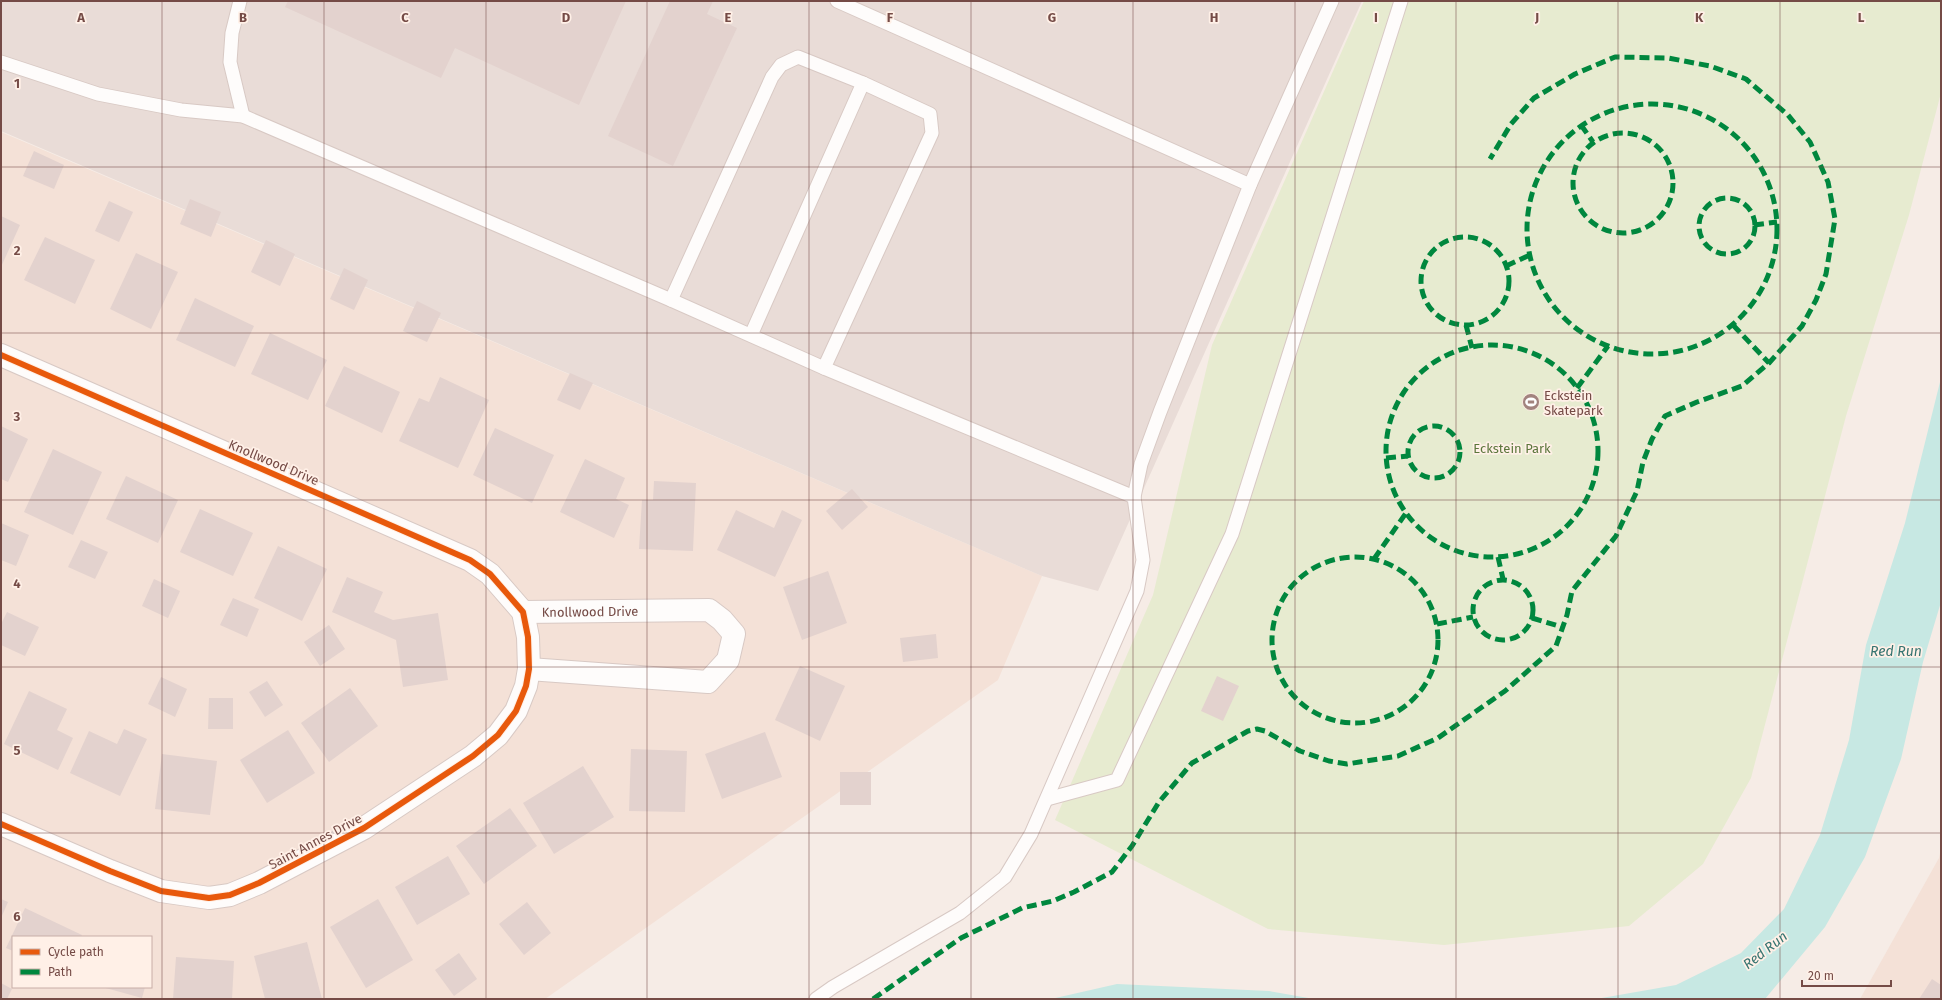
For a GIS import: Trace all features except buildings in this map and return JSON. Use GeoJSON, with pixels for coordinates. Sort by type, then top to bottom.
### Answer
{"type":"FeatureCollection","features":[{"type":"Feature","properties":{"kind":"street","name":"Knollwood Drive"},"geometry":{"type":"LineString","coordinates":[[1,355],[470,560],[490,574],[523,612],[709,610],[722,620],[734,634],[728,660],[708,682],[529,669]]}},
{"type":"Feature","properties":{"kind":"street","name":"Saint Annes Drive"},"geometry":{"type":"LineString","coordinates":[[1,824],[110,871],[161,891],[209,898],[230,895],[260,883],[364,828],[473,756],[498,735],[516,711],[526,686],[529,669],[528,637],[523,612]]}},
{"type":"Feature","properties":{"kind":"lane"},"geometry":{"type":"LineString","coordinates":[[240,1],[232,33],[230,62],[243,116]]}},
{"type":"Feature","properties":{"kind":"lane"},"geometry":{"type":"LineString","coordinates":[[837,1],[1250,185]]}},
{"type":"Feature","properties":{"kind":"lane"},"geometry":{"type":"LineString","coordinates":[[816,999],[960,913],[1004,877],[1031,834],[1137,591],[1143,560],[1134,497],[1141,464],[1160,412],[1250,185],[1332,1]]}},
{"type":"Feature","properties":{"kind":"lane"},"geometry":{"type":"LineString","coordinates":[[1047,799],[1117,780],[1232,534],[1401,1]]}},
{"type":"Feature","properties":{"kind":"lane"},"geometry":{"type":"LineString","coordinates":[[671,300],[772,77],[781,65],[798,57],[863,83],[930,114],[932,133],[824,368]]}},
{"type":"Feature","properties":{"kind":"lane"},"geometry":{"type":"LineString","coordinates":[[1,62],[98,94],[181,110],[243,116],[671,300],[824,368],[1134,497]]}},
{"type":"Feature","properties":{"kind":"lane"},"geometry":{"type":"LineString","coordinates":[[751,335],[863,83]]}},
{"type":"Feature","properties":{"kind":"shaded area"},"geometry":{"type":"Polygon","coordinates":[[[1,1],[1362,1],[1098,591],[1042,576],[1,131],[1,1]]]}},
{"type":"Feature","properties":{"kind":"shaded area"},"geometry":{"type":"Polygon","coordinates":[[[1,132],[1042,576],[998,680],[545,999],[1,999],[1,132]]]}},
{"type":"Feature","properties":{"kind":"shaded area"},"geometry":{"type":"Polygon","coordinates":[[[1941,849],[1941,999],[1860,999],[1939,858],[1941,849]]]}},
{"type":"Feature","properties":{"kind":"green space","name":"Eckstein Park"},"geometry":{"type":"Polygon","coordinates":[[[1364,1],[1941,1],[1941,93],[1909,215],[1846,416],[1751,778],[1703,864],[1629,926],[1444,945],[1268,929],[1055,820],[1153,595],[1212,345],[1364,1]]]}},
{"type":"Feature","properties":{"kind":"water","name":"Red Run"},"geometry":{"type":"Polygon","coordinates":[[[1941,378],[1941,602],[1923,662],[1901,759],[1865,857],[1825,927],[1765,999],[1596,999],[1676,985],[1741,953],[1784,909],[1820,835],[1849,740],[1866,645],[1905,523],[1941,378]]]}},
{"type":"Feature","properties":{"kind":"water"},"geometry":{"type":"Polygon","coordinates":[[[1117,984],[1269,991],[1314,999],[1051,999],[1117,984]]]}},
{"type":"Feature","properties":{"kind":"marked path"},"geometry":{"type":"LineString","coordinates":[[873,999],[961,938],[1022,908],[1053,901],[1074,892],[1112,872],[1132,846],[1159,802],[1192,763],[1248,731],[1257,729],[1265,731],[1300,751],[1329,761],[1347,764],[1398,756],[1438,738],[1505,691],[1556,646],[1567,615],[1572,591],[1616,536],[1637,491],[1643,462],[1652,439],[1665,416],[1697,402],[1742,386],[1769,363],[1802,326],[1816,300],[1826,274],[1835,219],[1828,182],[1810,142],[1788,115],[1746,79],[1710,66],[1668,58],[1615,57],[1575,74],[1534,98],[1511,124],[1490,159]]}},
{"type":"Feature","properties":{"kind":"marked path"},"geometry":{"type":"LineString","coordinates":[[1640,104],[1664,104],[1700,113],[1722,125],[1741,140],[1756,159],[1768,181],[1775,205],[1777,229],[1775,253],[1768,277],[1756,299],[1741,318],[1722,333],[1700,345],[1664,354],[1640,354],[1604,345],[1582,333],[1563,318],[1548,299],[1536,277],[1527,241],[1527,217],[1536,181],[1548,159],[1563,140],[1582,125],[1604,113],[1640,104]]}},
{"type":"Feature","properties":{"kind":"marked path"},"geometry":{"type":"LineString","coordinates":[[1581,125],[1593,142]]}},
{"type":"Feature","properties":{"kind":"marked path"},"geometry":{"type":"LineString","coordinates":[[1623,133],[1633,134],[1651,141],[1665,155],[1672,173],[1673,183],[1672,193],[1665,211],[1651,225],[1633,232],[1623,233],[1613,232],[1595,225],[1581,211],[1574,193],[1573,183],[1574,173],[1581,155],[1595,141],[1613,134],[1623,133]]}},
{"type":"Feature","properties":{"kind":"marked path"},"geometry":{"type":"LineString","coordinates":[[1727,198],[1738,201],[1747,206],[1752,215],[1755,226],[1752,237],[1747,246],[1738,251],[1727,254],[1716,251],[1707,246],[1702,237],[1699,226],[1702,215],[1707,206],[1716,201],[1727,198]]}},
{"type":"Feature","properties":{"kind":"marked path"},"geometry":{"type":"LineString","coordinates":[[1754,225],[1777,222]]}},
{"type":"Feature","properties":{"kind":"marked path"},"geometry":{"type":"LineString","coordinates":[[1465,237],[1482,240],[1490,244],[1502,256],[1506,264],[1509,281],[1506,298],[1502,306],[1490,318],[1482,322],[1465,325],[1448,322],[1440,318],[1428,306],[1424,298],[1421,281],[1424,264],[1428,256],[1440,244],[1448,240],[1465,237]]}},
{"type":"Feature","properties":{"kind":"marked path"},"geometry":{"type":"LineString","coordinates":[[1506,266],[1530,255]]}},
{"type":"Feature","properties":{"kind":"marked path"},"geometry":{"type":"LineString","coordinates":[[1466,325],[1472,348]]}},
{"type":"Feature","properties":{"kind":"marked path"},"geometry":{"type":"LineString","coordinates":[[1733,325],[1769,363]]}},
{"type":"Feature","properties":{"kind":"marked path"},"geometry":{"type":"LineString","coordinates":[[1492,345],[1513,347],[1532,353],[1551,363],[1567,376],[1580,392],[1590,411],[1596,430],[1598,451],[1596,472],[1590,491],[1580,510],[1567,526],[1551,539],[1532,549],[1513,555],[1492,557],[1471,555],[1452,549],[1433,539],[1417,526],[1404,510],[1394,491],[1388,472],[1386,451],[1388,430],[1394,411],[1404,392],[1417,376],[1433,363],[1452,353],[1471,347],[1492,345]]}},
{"type":"Feature","properties":{"kind":"marked path"},"geometry":{"type":"LineString","coordinates":[[1577,388],[1608,346]]}},
{"type":"Feature","properties":{"kind":"marked path"},"geometry":{"type":"LineString","coordinates":[[1429,426],[1439,426],[1448,430],[1456,438],[1460,447],[1460,452],[1460,457],[1456,466],[1448,474],[1439,478],[1429,478],[1420,474],[1412,466],[1408,457],[1408,447],[1412,438],[1420,430],[1429,426]]}},
{"type":"Feature","properties":{"kind":"marked path"},"geometry":{"type":"LineString","coordinates":[[1386,458],[1408,456]]}},
{"type":"Feature","properties":{"kind":"marked path"},"geometry":{"type":"LineString","coordinates":[[1374,559],[1406,513]]}},
{"type":"Feature","properties":{"kind":"marked path"},"geometry":{"type":"LineString","coordinates":[[1347,557],[1363,557],[1387,563],[1414,581],[1432,608],[1438,632],[1438,640],[1438,648],[1432,672],[1414,699],[1387,717],[1363,723],[1347,723],[1323,717],[1302,704],[1291,693],[1278,672],[1272,648],[1272,632],[1278,608],[1291,587],[1302,576],[1323,563],[1347,557]]}},
{"type":"Feature","properties":{"kind":"marked path"},"geometry":{"type":"LineString","coordinates":[[1498,557],[1503,579]]}},
{"type":"Feature","properties":{"kind":"marked path"},"geometry":{"type":"LineString","coordinates":[[1497,580],[1509,580],[1520,585],[1528,593],[1533,604],[1533,610],[1531,622],[1520,635],[1509,640],[1497,640],[1486,635],[1478,627],[1473,616],[1473,604],[1478,593],[1486,585],[1497,580]]}},
{"type":"Feature","properties":{"kind":"marked path"},"geometry":{"type":"LineString","coordinates":[[1437,624],[1473,617]]}},
{"type":"Feature","properties":{"kind":"marked path"},"geometry":{"type":"LineString","coordinates":[[1532,618],[1562,627]]}},
{"type":"Feature","properties":{"kind":"cycle path"},"geometry":{"type":"LineString","coordinates":[[1,355],[470,560],[490,574],[523,612],[528,637],[529,669],[526,686],[516,711],[498,735],[473,756],[364,828],[259,883],[230,895],[209,898],[161,891],[110,871],[1,824]]}},
{"type":"Feature","properties":{"kind":"place","name":"Eckstein Skatepark"},"geometry":{"type":"Point","coordinates":[1531,402]}}]}
